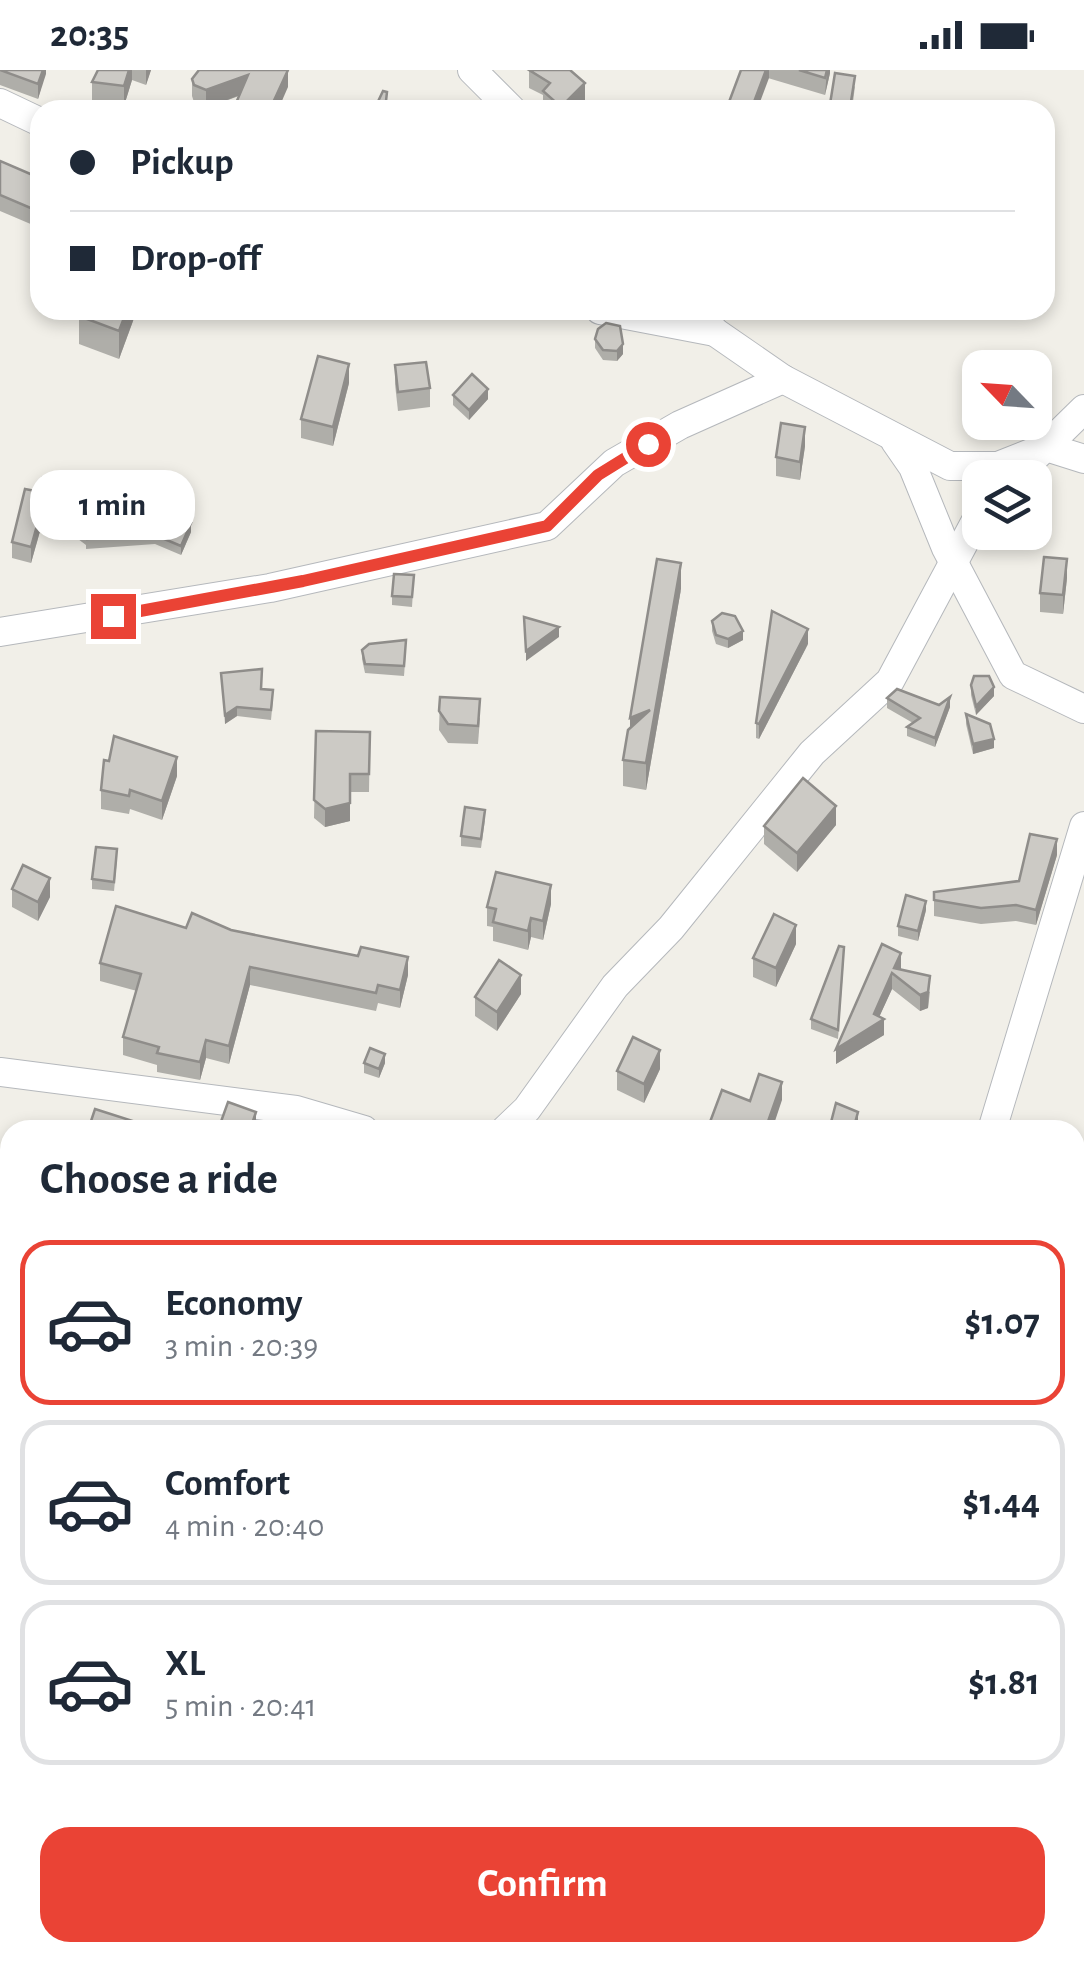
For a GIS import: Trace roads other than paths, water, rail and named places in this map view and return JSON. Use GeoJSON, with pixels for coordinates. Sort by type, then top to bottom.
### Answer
{"type":"FeatureCollection","features":[{"type":"Feature","properties":{"kind":"street"},"geometry":{"type":"LineString","coordinates":[[472,70],[502,100]]}},
{"type":"Feature","properties":{"kind":"street"},"geometry":{"type":"LineString","coordinates":[[0,103],[30,117]]}},
{"type":"Feature","properties":{"kind":"street"},"geometry":{"type":"LineString","coordinates":[[652,320],[715,332]]}},
{"type":"Feature","properties":{"kind":"street"},"geometry":{"type":"LineString","coordinates":[[704,320],[715,332],[783,379],[950,466],[998,466],[1046,447],[1084,459]]}},
{"type":"Feature","properties":{"kind":"street"},"geometry":{"type":"LineString","coordinates":[[0,632],[270,588],[547,526],[614,463],[680,425],[783,379]]}},
{"type":"Feature","properties":{"kind":"street"},"geometry":{"type":"LineString","coordinates":[[1031,460],[1084,409]]}},
{"type":"Feature","properties":{"kind":"street"},"geometry":{"type":"LineString","coordinates":[[891,436],[913,467],[954,565],[1013,675],[1084,709]]}},
{"type":"Feature","properties":{"kind":"street"},"geometry":{"type":"LineString","coordinates":[[515,1120],[615,986],[672,928],[812,753],[890,681],[962,549]]}},
{"type":"Feature","properties":{"kind":"street"},"geometry":{"type":"LineString","coordinates":[[995,1120],[1084,826]]}},
{"type":"Feature","properties":{"kind":"street"},"geometry":{"type":"LineString","coordinates":[[0,1072],[296,1110],[330,1120]]}}]}
